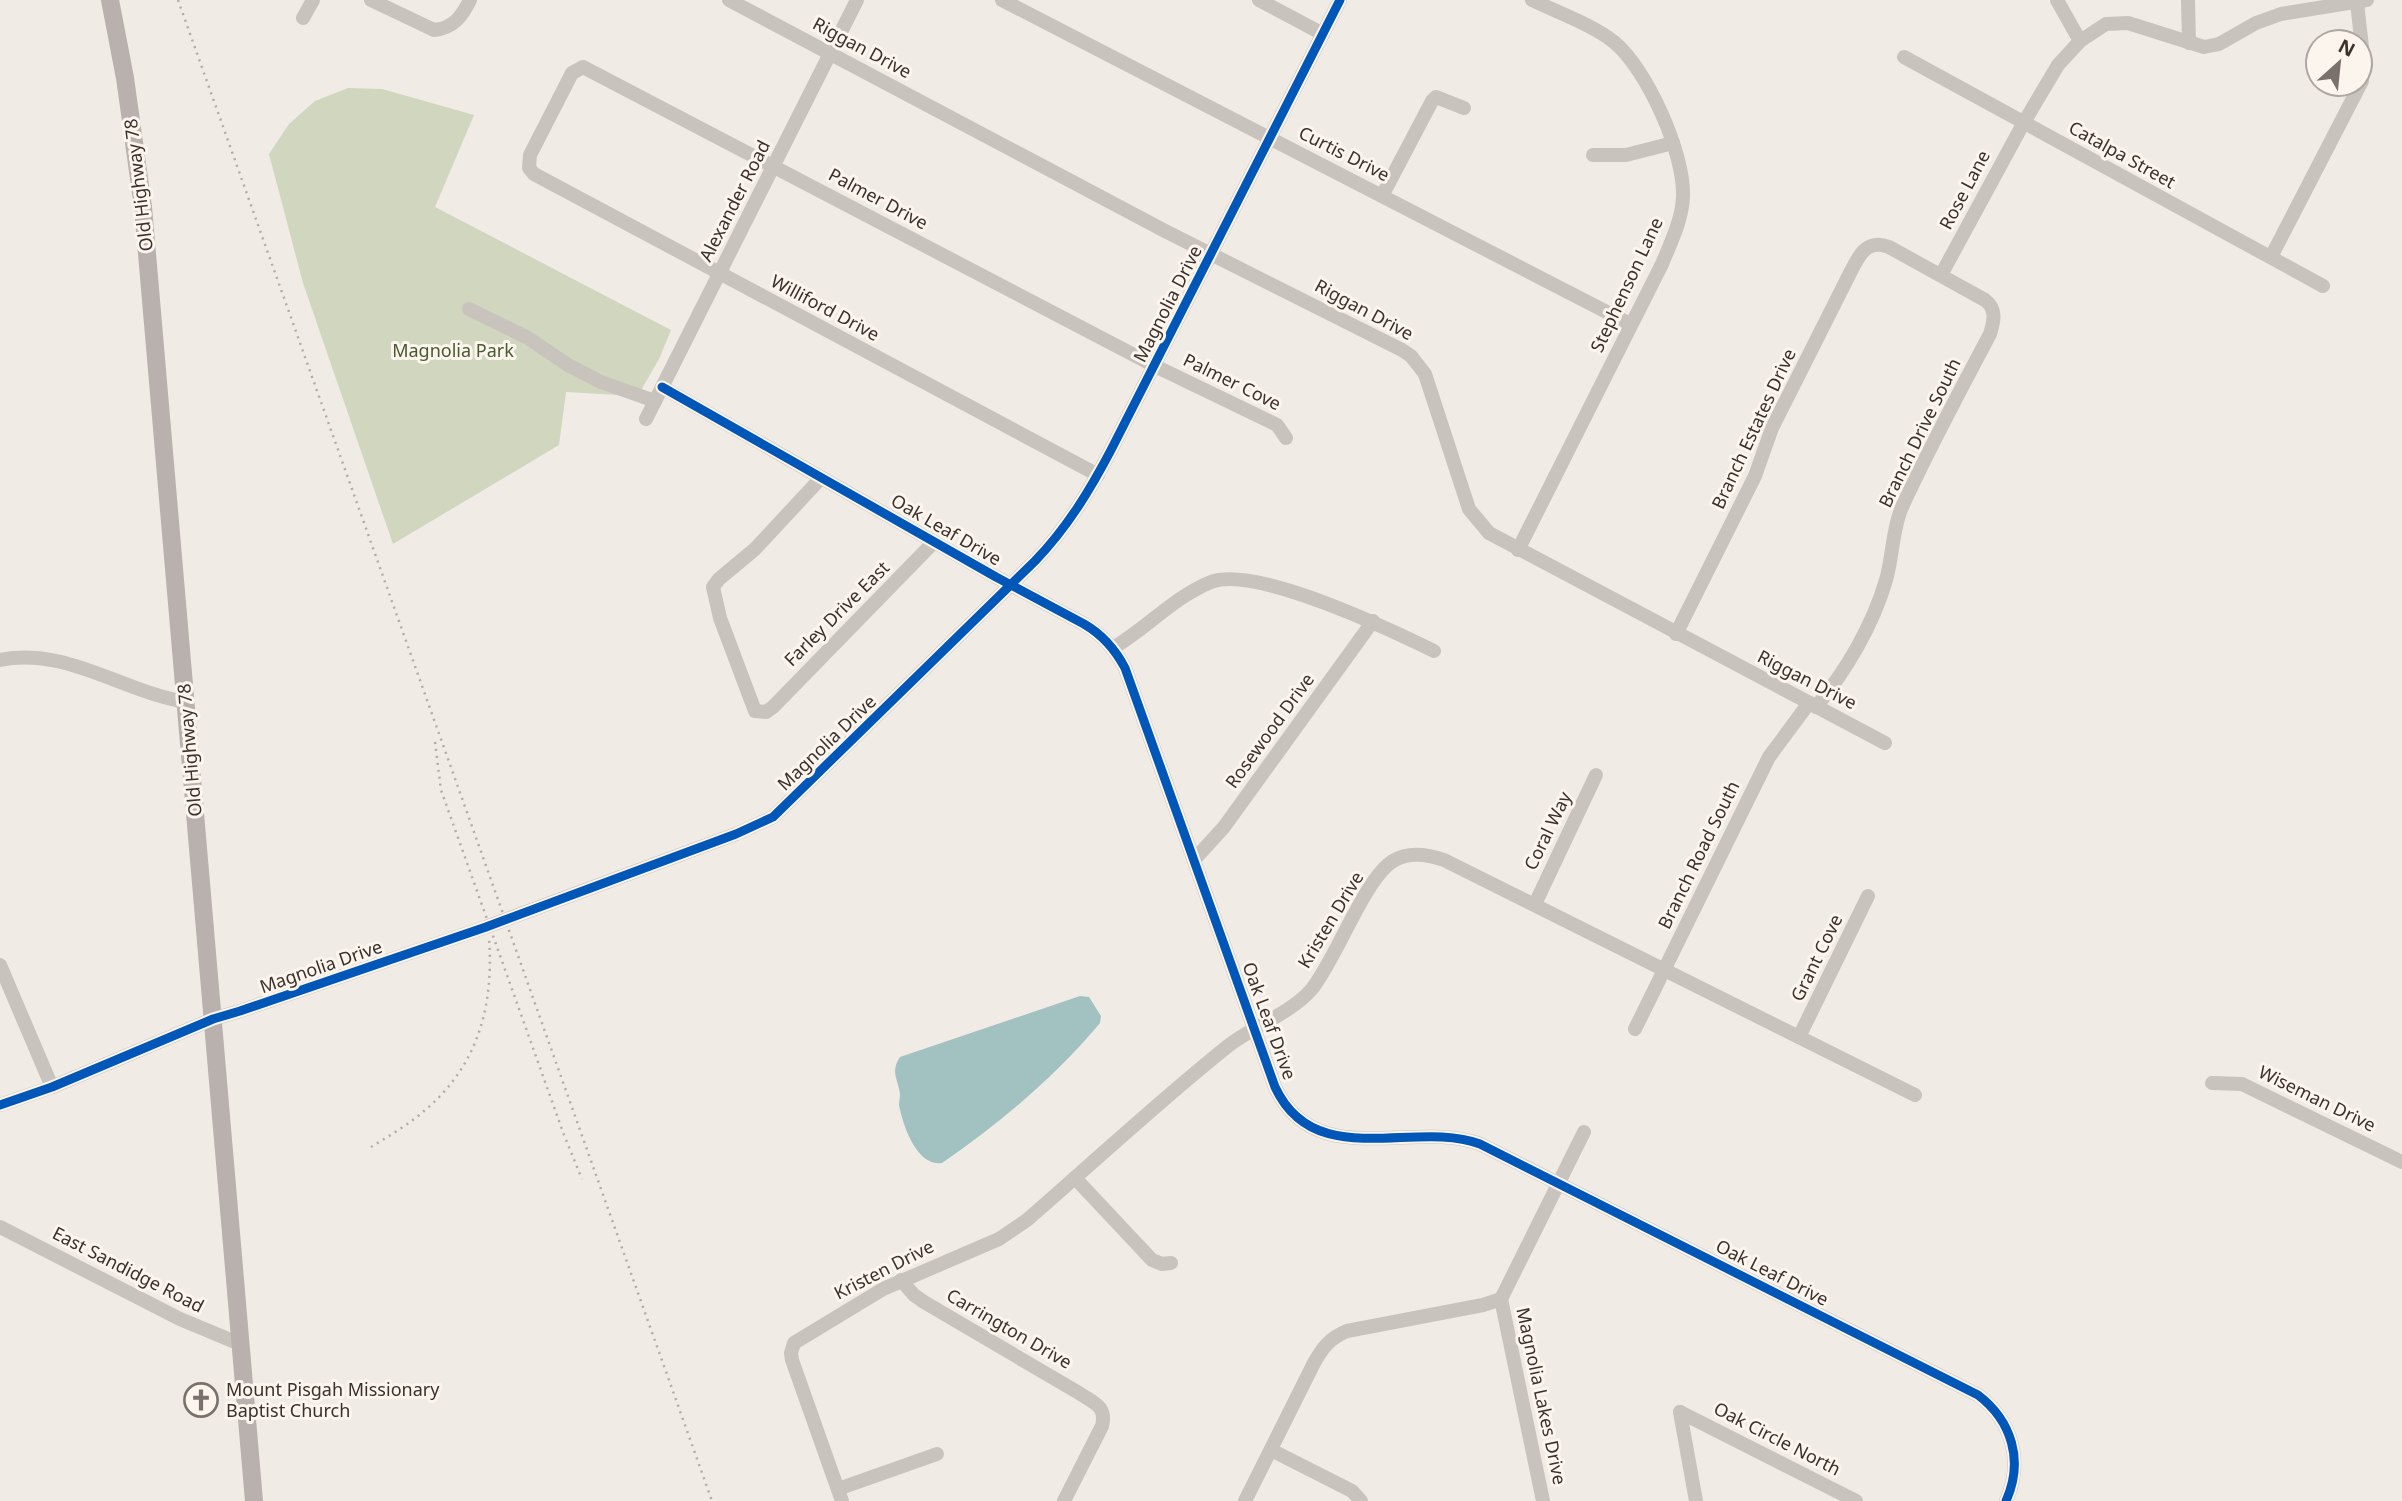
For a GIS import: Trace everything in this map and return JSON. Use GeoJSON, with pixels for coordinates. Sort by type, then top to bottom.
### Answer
{"type":"FeatureCollection","features":[{"type":"Feature","properties":{"kind":"main road","name":"Old Highway 78"},"geometry":{"type":"LineString","coordinates":[[110,0],[125,78],[143,207],[254,1501]]}},
{"type":"Feature","properties":{"kind":"street"},"geometry":{"type":"LineString","coordinates":[[303,18],[313,0]]}},
{"type":"Feature","properties":{"kind":"street"},"geometry":{"type":"LineString","coordinates":[[371,0],[427,28],[439,30],[459,19],[470,0]]}},
{"type":"Feature","properties":{"kind":"street","name":"Riggan Drive"},"geometry":{"type":"LineString","coordinates":[[729,0],[1211,255],[1411,356],[1428,381],[1473,515],[1489,533],[1885,743]]}},
{"type":"Feature","properties":{"kind":"street","name":"Alexander Road"},"geometry":{"type":"LineString","coordinates":[[646,419],[857,0]]}},
{"type":"Feature","properties":{"kind":"street","name":"Curtis Drive"},"geometry":{"type":"LineString","coordinates":[[1002,0],[1630,324]]}},
{"type":"Feature","properties":{"kind":"street"},"geometry":{"type":"LineString","coordinates":[[1259,0],[1323,34]]}},
{"type":"Feature","properties":{"kind":"street","name":"Magnolia Drive"},"geometry":{"type":"LineString","coordinates":[[0,1105],[52,1087],[213,1019],[486,927],[736,834],[773,817],[1049,547],[1098,475],[1340,0]]}},
{"type":"Feature","properties":{"kind":"street","name":"Stephenson Lane"},"geometry":{"type":"LineString","coordinates":[[1518,550],[1662,264],[1681,213],[1683,179],[1673,143],[1630,58],[1605,36],[1532,0]]}},
{"type":"Feature","properties":{"kind":"street"},"geometry":{"type":"LineString","coordinates":[[2057,0],[2080,41]]}},
{"type":"Feature","properties":{"kind":"street"},"geometry":{"type":"LineString","coordinates":[[2188,0],[2189,43]]}},
{"type":"Feature","properties":{"kind":"street"},"geometry":{"type":"LineString","coordinates":[[2271,257],[2362,80],[2362,2]]}},
{"type":"Feature","properties":{"kind":"street","name":"Rose Lane"},"geometry":{"type":"LineString","coordinates":[[1941,275],[2058,65],[2080,41],[2106,24],[2128,23],[2204,47],[2219,44],[2256,23],[2281,14],[2362,2]]}},
{"type":"Feature","properties":{"kind":"street","name":"Catalpa Street"},"geometry":{"type":"LineString","coordinates":[[1903,57],[2323,286]]}},
{"type":"Feature","properties":{"kind":"street","name":"Palmer Drive"},"geometry":{"type":"LineString","coordinates":[[534,174],[529,168],[532,149],[572,73],[583,66],[1155,366]]}},
{"type":"Feature","properties":{"kind":"street"},"geometry":{"type":"LineString","coordinates":[[1382,196],[1432,101],[1436,97],[1464,108]]}},
{"type":"Feature","properties":{"kind":"street"},"geometry":{"type":"LineString","coordinates":[[1594,155],[1626,155],[1673,143]]}},
{"type":"Feature","properties":{"kind":"street","name":"Williford Drive"},"geometry":{"type":"LineString","coordinates":[[534,174],[1098,475]]}},
{"type":"Feature","properties":{"kind":"street","name":"Branch Estates Drive"},"geometry":{"type":"LineString","coordinates":[[1676,634],[1755,476],[1772,428],[1860,254],[1872,245],[1882,245],[1941,275]]}},
{"type":"Feature","properties":{"kind":"street","name":"Branch Drive South"},"geometry":{"type":"LineString","coordinates":[[1812,705],[1843,669],[1865,629],[1886,579],[1893,538],[1903,506],[1992,328],[1994,319],[1990,304],[1941,275]]}},
{"type":"Feature","properties":{"kind":"street"},"geometry":{"type":"LineString","coordinates":[[469,309],[528,338],[568,365],[601,382],[655,401]]}},
{"type":"Feature","properties":{"kind":"street","name":"Palmer Cove"},"geometry":{"type":"LineString","coordinates":[[1155,366],[1277,425],[1286,438]]}},
{"type":"Feature","properties":{"kind":"street","name":"Oak Leaf Drive"},"geometry":{"type":"LineString","coordinates":[[662,387],[1097,632],[1113,648],[1125,668],[1280,1097],[1293,1114],[1321,1130],[1353,1139],[1463,1138],[1480,1144],[1978,1395],[2000,1416],[2013,1445],[2014,1476],[2006,1501]]}},
{"type":"Feature","properties":{"kind":"street","name":"Farley Drive East"},"geometry":{"type":"LineString","coordinates":[[821,478],[755,549],[719,579],[713,591],[720,618],[755,711],[766,712],[934,542]]}},
{"type":"Feature","properties":{"kind":"street"},"geometry":{"type":"LineString","coordinates":[[1113,648],[1198,588],[1227,578],[1281,590],[1341,608],[1434,651]]}},
{"type":"Feature","properties":{"kind":"street","name":"Rosewood Drive"},"geometry":{"type":"LineString","coordinates":[[1194,860],[1224,827],[1373,621]]}},
{"type":"Feature","properties":{"kind":"street"},"geometry":{"type":"LineString","coordinates":[[0,660],[25,656],[50,659],[147,694],[186,702]]}},
{"type":"Feature","properties":{"kind":"street","name":"Branch Road South"},"geometry":{"type":"LineString","coordinates":[[1635,1029],[1769,757],[1812,705]]}},
{"type":"Feature","properties":{"kind":"street","name":"Coral Way"},"geometry":{"type":"LineString","coordinates":[[1535,904],[1596,775]]}},
{"type":"Feature","properties":{"kind":"street","name":"Kristen Drive"},"geometry":{"type":"LineString","coordinates":[[840,1495],[792,1360],[790,1353],[793,1346],[807,1334],[901,1280],[1012,1232],[1218,1055],[1312,988],[1371,887],[1385,867],[1395,859],[1417,854],[1435,856],[1914,1096]]}},
{"type":"Feature","properties":{"kind":"street","name":"Grant Cove"},"geometry":{"type":"LineString","coordinates":[[1799,1037],[1868,895]]}},
{"type":"Feature","properties":{"kind":"street"},"geometry":{"type":"LineString","coordinates":[[0,965],[52,1087]]}},
{"type":"Feature","properties":{"kind":"street","name":"Wiseman Drive"},"geometry":{"type":"LineString","coordinates":[[2212,1083],[2242,1084],[2402,1162]]}},
{"type":"Feature","properties":{"kind":"street"},"geometry":{"type":"LineString","coordinates":[[1245,1501],[1324,1345],[1347,1331],[1501,1299],[1584,1132]]}},
{"type":"Feature","properties":{"kind":"street"},"geometry":{"type":"LineString","coordinates":[[1075,1178],[1152,1260],[1162,1264],[1171,1263]]}},
{"type":"Feature","properties":{"kind":"street","name":"East Sandidge Road"},"geometry":{"type":"LineString","coordinates":[[0,1227],[189,1323],[240,1344]]}},
{"type":"Feature","properties":{"kind":"street","name":"Carrington Drive"},"geometry":{"type":"LineString","coordinates":[[901,1280],[924,1302],[1101,1408],[1105,1416],[1102,1426],[1065,1501]]}},
{"type":"Feature","properties":{"kind":"street","name":"Magnolia Lakes Drive"},"geometry":{"type":"LineString","coordinates":[[1501,1299],[1543,1501]]}},
{"type":"Feature","properties":{"kind":"street","name":"Oak Circle North"},"geometry":{"type":"LineString","coordinates":[[1696,1501],[1680,1412],[1856,1501]]}},
{"type":"Feature","properties":{"kind":"street"},"geometry":{"type":"LineString","coordinates":[[1270,1450],[1345,1487],[1361,1501]]}},
{"type":"Feature","properties":{"kind":"street"},"geometry":{"type":"LineString","coordinates":[[840,1495],[937,1454]]}},
{"type":"Feature","properties":{"kind":"green space","name":"Magnolia Park"},"geometry":{"type":"Polygon","coordinates":[[[348,88],[382,89],[474,115],[435,207],[671,330],[659,359],[636,399],[618,395],[566,392],[559,445],[393,544],[303,283],[269,154],[289,124],[315,101],[348,88]]]}},
{"type":"Feature","properties":{"kind":"water"},"geometry":{"type":"Polygon","coordinates":[[[1080,996],[1089,997],[1101,1016],[1100,1023],[1083,1043],[1046,1080],[985,1132],[942,1163],[925,1159],[908,1134],[899,1105],[900,1094],[895,1071],[900,1057],[1080,996]]]}},
{"type":"Feature","properties":{"kind":"railway"},"geometry":{"type":"LineString","coordinates":[[178,0],[712,1501]]}},
{"type":"Feature","properties":{"kind":"railway"},"geometry":{"type":"LineString","coordinates":[[435,742],[441,790],[582,1179]]}},
{"type":"Feature","properties":{"kind":"railway"},"geometry":{"type":"LineString","coordinates":[[371,1147],[424,1111],[458,1075],[470,1054],[479,1033],[489,987],[489,938]]}},
{"type":"Feature","properties":{"kind":"cycle path"},"geometry":{"type":"LineString","coordinates":[[0,1105],[52,1087],[213,1019],[486,927],[736,834],[773,817],[1035,561],[1068,522],[1111,450],[1340,0]]}},
{"type":"Feature","properties":{"kind":"cycle path"},"geometry":{"type":"LineString","coordinates":[[662,387],[996,577],[1084,624],[1108,643],[1125,668],[1275,1087],[1293,1113],[1315,1129],[1340,1136],[1454,1138],[1480,1144],[1978,1395],[1999,1417],[2012,1443],[2014,1471],[2006,1501]]}},
{"type":"Feature","properties":{"kind":"place","name":"Mount Pisgah Missionary Baptist Church"},"geometry":{"type":"Point","coordinates":[201,1400]}}]}
